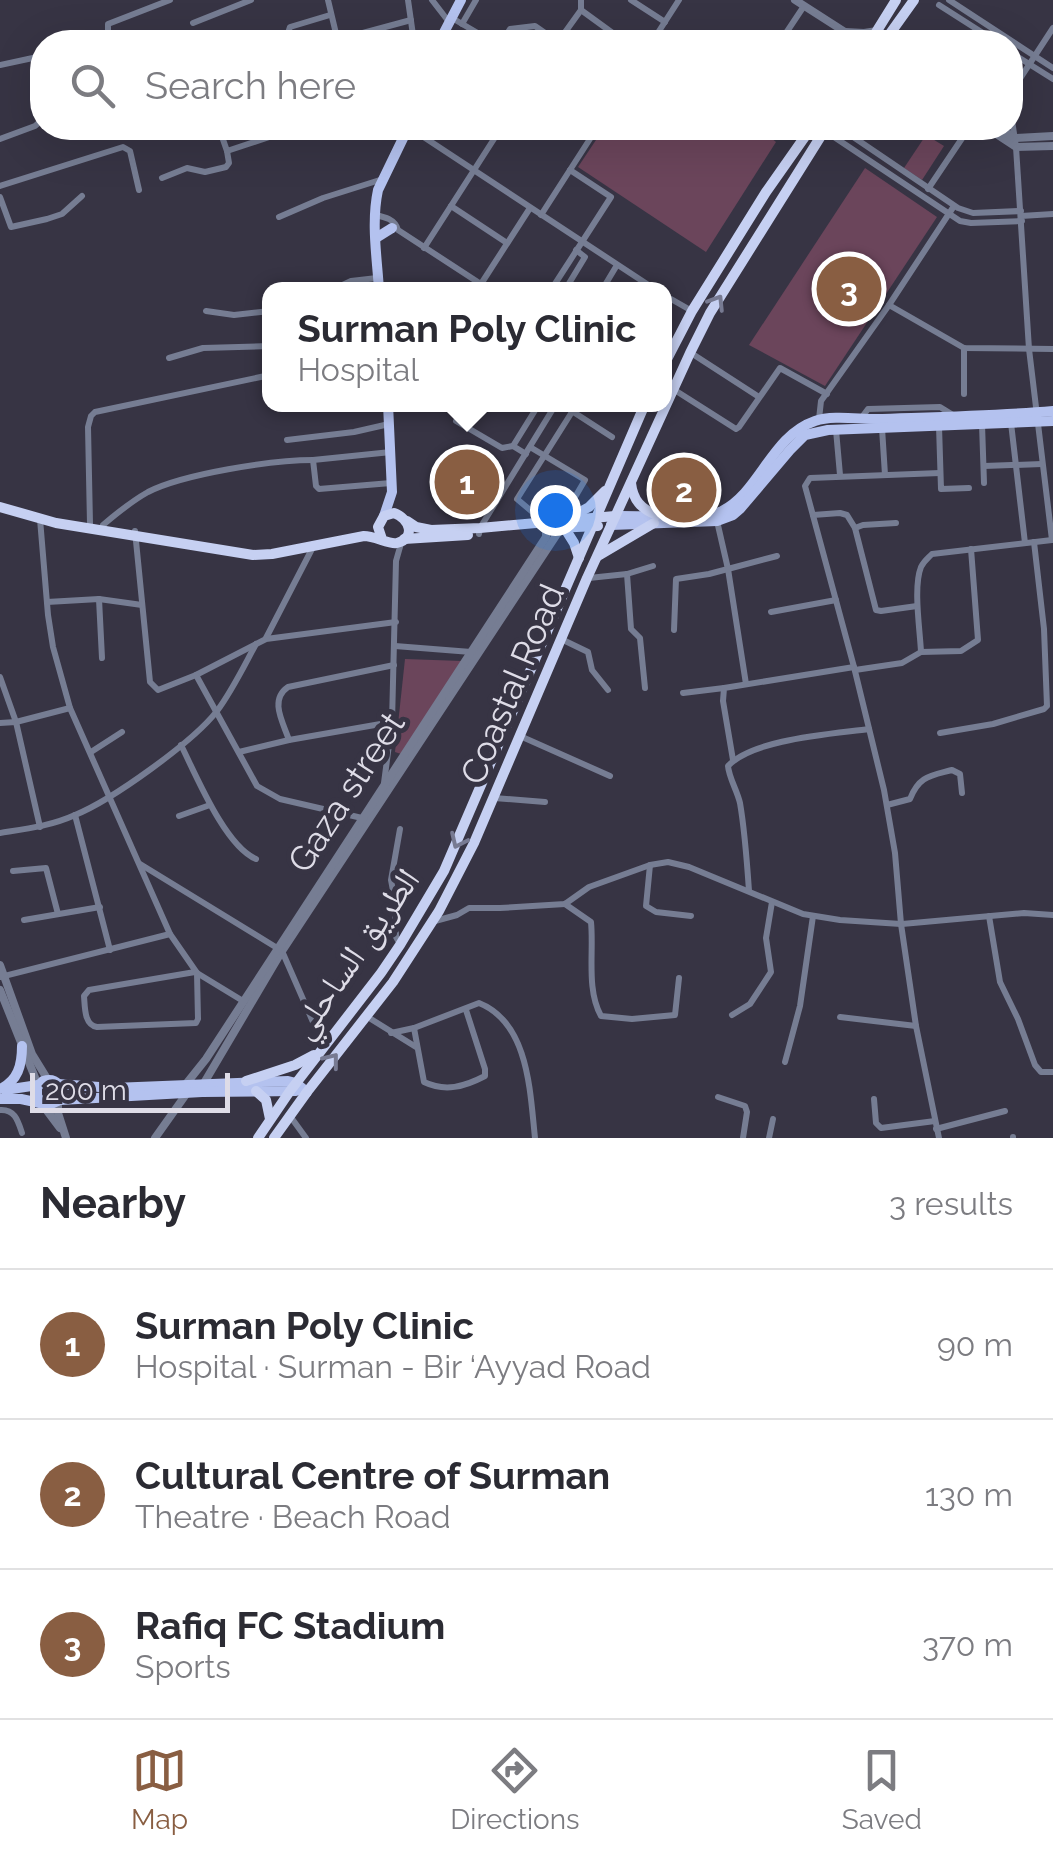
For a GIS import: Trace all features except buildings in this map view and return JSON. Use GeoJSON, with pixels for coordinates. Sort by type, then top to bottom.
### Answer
{"type":"FeatureCollection","features":[{"type":"Feature","properties":{"kind":"highway"},"geometry":{"type":"LineString","coordinates":[[878,30],[896,0]]}},
{"type":"Feature","properties":{"kind":"highway"},"geometry":{"type":"LineString","coordinates":[[893,30],[914,0]]}},
{"type":"Feature","properties":{"kind":"highway"},"geometry":{"type":"LineString","coordinates":[[672,349],[692,310],[803,140]]}},
{"type":"Feature","properties":{"kind":"highway","name":"Coastal Road"},"geometry":{"type":"LineString","coordinates":[[672,389],[710,313],[818,140]]}},
{"type":"Feature","properties":{"kind":"highway","name":"الطريق الساحلي"},"geometry":{"type":"LineString","coordinates":[[258,1138],[381,973],[444,871],[642,412]]}},
{"type":"Feature","properties":{"kind":"highway","name":"Coastal Road"},"geometry":{"type":"LineString","coordinates":[[274,1138],[393,982],[434,921],[474,843],[662,412]]}},
{"type":"Feature","properties":{"kind":"highway"},"geometry":{"type":"LineString","coordinates":[[597,557],[655,519],[640,506],[631,488],[632,478]]}},
{"type":"Feature","properties":{"kind":"highway"},"geometry":{"type":"LineString","coordinates":[[0,503],[40,519],[258,551],[363,531],[394,512],[426,530],[546,528],[562,525],[609,487]]}},
{"type":"Feature","properties":{"kind":"highway"},"geometry":{"type":"LineString","coordinates":[[0,503],[247,555],[368,536],[395,540],[613,520]]}},
{"type":"Feature","properties":{"kind":"highway"},"geometry":{"type":"LineString","coordinates":[[395,540],[408,532],[405,519]]}},
{"type":"Feature","properties":{"kind":"highway"},"geometry":{"type":"LineString","coordinates":[[381,520],[378,532],[395,540]]}},
{"type":"Feature","properties":{"kind":"highway"},"geometry":{"type":"LineString","coordinates":[[562,525],[579,559]]}},
{"type":"Feature","properties":{"kind":"highway"},"geometry":{"type":"LineString","coordinates":[[381,973],[393,982]]}},
{"type":"Feature","properties":{"kind":"highway"},"geometry":{"type":"LineString","coordinates":[[246,1081],[295,1065],[322,1048]]}},
{"type":"Feature","properties":{"kind":"highway"},"geometry":{"type":"LineString","coordinates":[[256,1091],[270,1107],[270,1121]]}},
{"type":"Feature","properties":{"kind":"main road"},"geometry":{"type":"LineString","coordinates":[[448,30],[461,0]]}},
{"type":"Feature","properties":{"kind":"main road"},"geometry":{"type":"LineString","coordinates":[[379,282],[376,238],[385,223],[376,200],[403,140]]}},
{"type":"Feature","properties":{"kind":"main road"},"geometry":{"type":"LineString","coordinates":[[613,520],[717,520],[733,515],[805,435],[836,430],[1012,423],[1053,411]]}},
{"type":"Feature","properties":{"kind":"main road"},"geometry":{"type":"LineString","coordinates":[[381,520],[392,487],[389,412]]}},
{"type":"Feature","properties":{"kind":"main road"},"geometry":{"type":"LineString","coordinates":[[655,519],[725,509],[744,492],[782,444],[801,427],[819,419],[954,416],[1036,417],[1053,421]]}},
{"type":"Feature","properties":{"kind":"main road"},"geometry":{"type":"LineString","coordinates":[[392,487],[405,519]]}},
{"type":"Feature","properties":{"kind":"main road"},"geometry":{"type":"LineString","coordinates":[[0,1089],[14,1080],[21,1065],[22,1046]]}},
{"type":"Feature","properties":{"kind":"main road"},"geometry":{"type":"LineString","coordinates":[[0,1098],[52,1105],[59,1100],[246,1081],[307,1092]]}},
{"type":"Feature","properties":{"kind":"main road"},"geometry":{"type":"LineString","coordinates":[[0,1089],[48,1083],[187,1089]]}},
{"type":"Feature","properties":{"kind":"main road"},"geometry":{"type":"LineString","coordinates":[[48,1083],[62,1091],[59,1100]]}},
{"type":"Feature","properties":{"kind":"main road"},"geometry":{"type":"LineString","coordinates":[[42,1104],[36,1096],[48,1083]]}},
{"type":"Feature","properties":{"kind":"main road"},"geometry":{"type":"LineString","coordinates":[[203,1088],[256,1091],[293,1087]]}},
{"type":"Feature","properties":{"kind":"street"},"geometry":{"type":"LineString","coordinates":[[108,30],[108,24],[170,0]]}},
{"type":"Feature","properties":{"kind":"street"},"geometry":{"type":"LineString","coordinates":[[221,0],[226,10]]}},
{"type":"Feature","properties":{"kind":"street"},"geometry":{"type":"LineString","coordinates":[[192,23],[251,0]]}},
{"type":"Feature","properties":{"kind":"street"},"geometry":{"type":"LineString","coordinates":[[328,0],[335,30]]}},
{"type":"Feature","properties":{"kind":"street"},"geometry":{"type":"LineString","coordinates":[[408,0],[412,30]]}},
{"type":"Feature","properties":{"kind":"street"},"geometry":{"type":"LineString","coordinates":[[432,0],[454,21],[471,30]]}},
{"type":"Feature","properties":{"kind":"street"},"geometry":{"type":"LineString","coordinates":[[454,21],[476,0]]}},
{"type":"Feature","properties":{"kind":"street"},"geometry":{"type":"LineString","coordinates":[[567,30],[581,10],[582,0]]}},
{"type":"Feature","properties":{"kind":"street"},"geometry":{"type":"LineString","coordinates":[[631,0],[665,22]]}},
{"type":"Feature","properties":{"kind":"street"},"geometry":{"type":"LineString","coordinates":[[660,30],[679,0]]}},
{"type":"Feature","properties":{"kind":"street"},"geometry":{"type":"LineString","coordinates":[[795,0],[842,30]]}},
{"type":"Feature","properties":{"kind":"street"},"geometry":{"type":"LineString","coordinates":[[949,0],[990,30]]}},
{"type":"Feature","properties":{"kind":"street"},"geometry":{"type":"LineString","coordinates":[[939,5],[978,30]]}},
{"type":"Feature","properties":{"kind":"street"},"geometry":{"type":"LineString","coordinates":[[788,30],[804,6]]}},
{"type":"Feature","properties":{"kind":"street"},"geometry":{"type":"LineString","coordinates":[[581,10],[608,30]]}},
{"type":"Feature","properties":{"kind":"street"},"geometry":{"type":"LineString","coordinates":[[289,30],[330,14]]}},
{"type":"Feature","properties":{"kind":"street"},"geometry":{"type":"LineString","coordinates":[[376,30],[410,20]]}},
{"type":"Feature","properties":{"kind":"street"},"geometry":{"type":"LineString","coordinates":[[509,30],[535,26],[541,30]]}},
{"type":"Feature","properties":{"kind":"street"},"geometry":{"type":"LineString","coordinates":[[1023,74],[1053,28]]}},
{"type":"Feature","properties":{"kind":"street"},"geometry":{"type":"LineString","coordinates":[[1023,53],[1053,80]]}},
{"type":"Feature","properties":{"kind":"street"},"geometry":{"type":"LineString","coordinates":[[1023,57],[1053,68]]}},
{"type":"Feature","properties":{"kind":"street"},"geometry":{"type":"LineString","coordinates":[[0,65],[30,59]]}},
{"type":"Feature","properties":{"kind":"street"},"geometry":{"type":"LineString","coordinates":[[0,140],[30,128]]}},
{"type":"Feature","properties":{"kind":"street"},"geometry":{"type":"LineString","coordinates":[[1016,142],[1053,136]]}},
{"type":"Feature","properties":{"kind":"street"},"geometry":{"type":"LineString","coordinates":[[162,178],[186,168],[205,172],[226,167],[229,163],[223,140]]}},
{"type":"Feature","properties":{"kind":"street"},"geometry":{"type":"LineString","coordinates":[[227,151],[259,140]]}},
{"type":"Feature","properties":{"kind":"street"},"geometry":{"type":"LineString","coordinates":[[427,140],[644,282]]}},
{"type":"Feature","properties":{"kind":"street"},"geometry":{"type":"LineString","coordinates":[[424,248],[493,140]]}},
{"type":"Feature","properties":{"kind":"street"},"geometry":{"type":"LineString","coordinates":[[541,215],[589,140]]}},
{"type":"Feature","properties":{"kind":"street"},"geometry":{"type":"LineString","coordinates":[[841,140],[960,221],[972,224],[1053,214]]}},
{"type":"Feature","properties":{"kind":"street"},"geometry":{"type":"LineString","coordinates":[[857,140],[954,206],[973,214],[1021,216]]}},
{"type":"Feature","properties":{"kind":"street"},"geometry":{"type":"LineString","coordinates":[[927,189],[961,140]]}},
{"type":"Feature","properties":{"kind":"street"},"geometry":{"type":"LineString","coordinates":[[1012,140],[1053,146]]}},
{"type":"Feature","properties":{"kind":"street"},"geometry":{"type":"LineString","coordinates":[[922,652],[918,606],[920,571],[927,558],[938,552],[1052,540],[1049,481],[1043,464],[1029,349],[1014,140]]}},
{"type":"Feature","properties":{"kind":"street"},"geometry":{"type":"LineString","coordinates":[[0,186],[122,147],[130,151],[139,190]]}},
{"type":"Feature","properties":{"kind":"street"},"geometry":{"type":"LineString","coordinates":[[557,282],[611,196],[570,170]]}},
{"type":"Feature","properties":{"kind":"street"},"geometry":{"type":"LineString","coordinates":[[280,217],[322,198],[384,179]]}},
{"type":"Feature","properties":{"kind":"street"},"geometry":{"type":"LineString","coordinates":[[0,197],[11,227],[62,214],[82,196]]}},
{"type":"Feature","properties":{"kind":"street"},"geometry":{"type":"LineString","coordinates":[[451,206],[508,243]]}},
{"type":"Feature","properties":{"kind":"street"},"geometry":{"type":"LineString","coordinates":[[819,419],[819,404],[954,206]]}},
{"type":"Feature","properties":{"kind":"street"},"geometry":{"type":"LineString","coordinates":[[482,282],[530,208]]}},
{"type":"Feature","properties":{"kind":"street"},"geometry":{"type":"LineString","coordinates":[[385,223],[478,282]]}},
{"type":"Feature","properties":{"kind":"street"},"geometry":{"type":"LineString","coordinates":[[570,282],[586,257],[576,250]]}},
{"type":"Feature","properties":{"kind":"street"},"geometry":{"type":"LineString","coordinates":[[607,282],[617,265]]}},
{"type":"Feature","properties":{"kind":"street"},"geometry":{"type":"LineString","coordinates":[[672,299],[692,310]]}},
{"type":"Feature","properties":{"kind":"street"},"geometry":{"type":"LineString","coordinates":[[889,305],[964,348],[1053,349]]}},
{"type":"Feature","properties":{"kind":"street"},"geometry":{"type":"LineString","coordinates":[[206,311],[234,315],[262,312]]}},
{"type":"Feature","properties":{"kind":"street"},"geometry":{"type":"LineString","coordinates":[[170,358],[204,348],[262,346]]}},
{"type":"Feature","properties":{"kind":"street"},"geometry":{"type":"LineString","coordinates":[[964,348],[964,394]]}},
{"type":"Feature","properties":{"kind":"street"},"geometry":{"type":"LineString","coordinates":[[690,353],[758,397]]}},
{"type":"Feature","properties":{"kind":"street"},"geometry":{"type":"LineString","coordinates":[[672,389],[736,428],[781,367],[827,394]]}},
{"type":"Feature","properties":{"kind":"street"},"geometry":{"type":"LineString","coordinates":[[262,377],[95,412],[88,426],[96,524],[148,492],[180,481],[259,465],[392,452]]}},
{"type":"Feature","properties":{"kind":"street"},"geometry":{"type":"LineString","coordinates":[[514,446],[534,412]]}},
{"type":"Feature","properties":{"kind":"street"},"geometry":{"type":"LineString","coordinates":[[480,531],[554,412]]}},
{"type":"Feature","properties":{"kind":"street"},"geometry":{"type":"LineString","coordinates":[[536,514],[517,499],[572,412]]}},
{"type":"Feature","properties":{"kind":"street"},"geometry":{"type":"LineString","coordinates":[[580,412],[612,438]]}},
{"type":"Feature","properties":{"kind":"street"},"geometry":{"type":"LineString","coordinates":[[456,420],[502,448],[514,446],[544,456],[585,480],[562,525]]}},
{"type":"Feature","properties":{"kind":"street"},"geometry":{"type":"LineString","coordinates":[[286,440],[354,432],[390,423]]}},
{"type":"Feature","properties":{"kind":"street"},"geometry":{"type":"LineString","coordinates":[[1012,423],[1025,544]]}},
{"type":"Feature","properties":{"kind":"street"},"geometry":{"type":"LineString","coordinates":[[982,424],[984,483]]}},
{"type":"Feature","properties":{"kind":"street"},"geometry":{"type":"LineString","coordinates":[[939,426],[941,490],[969,488]]}},
{"type":"Feature","properties":{"kind":"street"},"geometry":{"type":"LineString","coordinates":[[882,428],[885,475]]}},
{"type":"Feature","properties":{"kind":"street"},"geometry":{"type":"LineString","coordinates":[[836,430],[840,476]]}},
{"type":"Feature","properties":{"kind":"street"},"geometry":{"type":"LineString","coordinates":[[312,460],[319,490],[392,487]]}},
{"type":"Feature","properties":{"kind":"street"},"geometry":{"type":"LineString","coordinates":[[984,466],[1043,464]]}},
{"type":"Feature","properties":{"kind":"street"},"geometry":{"type":"LineString","coordinates":[[939,1138],[916,1026],[887,805],[855,668],[805,493],[810,478],[940,473]]}},
{"type":"Feature","properties":{"kind":"street"},"geometry":{"type":"LineString","coordinates":[[812,515],[845,514],[856,528],[874,607],[881,611],[918,606]]}},
{"type":"Feature","properties":{"kind":"street"},"geometry":{"type":"LineString","coordinates":[[40,519],[53,647],[70,708],[170,934],[196,972],[243,1001]]}},
{"type":"Feature","properties":{"kind":"street"},"geometry":{"type":"LineString","coordinates":[[717,520],[746,684]]}},
{"type":"Feature","properties":{"kind":"street"},"geometry":{"type":"LineString","coordinates":[[856,528],[896,523]]}},
{"type":"Feature","properties":{"kind":"street","name":"Gaza street"},"geometry":{"type":"LineString","coordinates":[[155,1138],[562,525]]}},
{"type":"Feature","properties":{"kind":"street","name":"Gaza street"},"geometry":{"type":"LineString","coordinates":[[203,1088],[279,950],[546,537],[546,528]]}},
{"type":"Feature","properties":{"kind":"street"},"geometry":{"type":"LineString","coordinates":[[135,534],[152,686],[162,690],[266,639],[396,622]]}},
{"type":"Feature","properties":{"kind":"street"},"geometry":{"type":"LineString","coordinates":[[386,787],[396,622],[395,540]]}},
{"type":"Feature","properties":{"kind":"street"},"geometry":{"type":"LineString","coordinates":[[940,733],[1006,721],[1046,708],[1050,656],[1034,542]]}},
{"type":"Feature","properties":{"kind":"street"},"geometry":{"type":"LineString","coordinates":[[266,639],[314,546]]}},
{"type":"Feature","properties":{"kind":"street"},"geometry":{"type":"LineString","coordinates":[[683,694],[902,662],[922,652],[961,651],[978,640],[971,549]]}},
{"type":"Feature","properties":{"kind":"street"},"geometry":{"type":"LineString","coordinates":[[674,630],[676,579],[776,556]]}},
{"type":"Feature","properties":{"kind":"street"},"geometry":{"type":"LineString","coordinates":[[588,578],[627,574],[653,566]]}},
{"type":"Feature","properties":{"kind":"street"},"geometry":{"type":"LineString","coordinates":[[627,574],[631,630],[640,638],[645,688]]}},
{"type":"Feature","properties":{"kind":"street"},"geometry":{"type":"LineString","coordinates":[[1041,598],[1053,597]]}},
{"type":"Feature","properties":{"kind":"street"},"geometry":{"type":"LineString","coordinates":[[47,602],[99,599],[142,605]]}},
{"type":"Feature","properties":{"kind":"street"},"geometry":{"type":"LineString","coordinates":[[99,599],[102,658]]}},
{"type":"Feature","properties":{"kind":"street"},"geometry":{"type":"LineString","coordinates":[[771,612],[836,600]]}},
{"type":"Feature","properties":{"kind":"street"},"geometry":{"type":"LineString","coordinates":[[561,639],[588,652],[592,670],[608,690]]}},
{"type":"Feature","properties":{"kind":"street"},"geometry":{"type":"LineString","coordinates":[[0,833],[40,827],[76,815],[182,745],[217,712],[257,643]]}},
{"type":"Feature","properties":{"kind":"street"},"geometry":{"type":"LineString","coordinates":[[395,646],[471,652]]}},
{"type":"Feature","properties":{"kind":"street"},"geometry":{"type":"LineString","coordinates":[[289,740],[277,703],[281,692],[288,687],[394,664]]}},
{"type":"Feature","properties":{"kind":"street"},"geometry":{"type":"LineString","coordinates":[[196,674],[252,779],[270,795],[362,818]]}},
{"type":"Feature","properties":{"kind":"street"},"geometry":{"type":"LineString","coordinates":[[0,677],[16,722],[40,827]]}},
{"type":"Feature","properties":{"kind":"street"},"geometry":{"type":"LineString","coordinates":[[724,688],[733,760]]}},
{"type":"Feature","properties":{"kind":"street"},"geometry":{"type":"LineString","coordinates":[[0,722],[16,722],[70,708]]}},
{"type":"Feature","properties":{"kind":"street"},"geometry":{"type":"LineString","coordinates":[[239,752],[392,722]]}},
{"type":"Feature","properties":{"kind":"street"},"geometry":{"type":"LineString","coordinates":[[749,892],[740,808],[728,766],[766,746],[869,729]]}},
{"type":"Feature","properties":{"kind":"street"},"geometry":{"type":"LineString","coordinates":[[91,752],[122,732]]}},
{"type":"Feature","properties":{"kind":"street"},"geometry":{"type":"LineString","coordinates":[[520,736],[610,776]]}},
{"type":"Feature","properties":{"kind":"street"},"geometry":{"type":"LineString","coordinates":[[182,745],[210,805],[242,851],[256,859]]}},
{"type":"Feature","properties":{"kind":"street"},"geometry":{"type":"LineString","coordinates":[[887,805],[910,799],[921,781],[952,770],[960,774],[962,793]]}},
{"type":"Feature","properties":{"kind":"street"},"geometry":{"type":"LineString","coordinates":[[494,798],[546,802]]}},
{"type":"Feature","properties":{"kind":"street"},"geometry":{"type":"LineString","coordinates":[[179,816],[210,805]]}},
{"type":"Feature","properties":{"kind":"street"},"geometry":{"type":"LineString","coordinates":[[76,815],[110,950]]}},
{"type":"Feature","properties":{"kind":"street"},"geometry":{"type":"LineString","coordinates":[[400,828],[391,880],[400,945]]}},
{"type":"Feature","properties":{"kind":"street"},"geometry":{"type":"LineString","coordinates":[[434,921],[469,908],[565,904],[589,886],[668,862],[812,916],[901,924],[1024,913],[1053,915]]}},
{"type":"Feature","properties":{"kind":"street"},"geometry":{"type":"LineString","coordinates":[[138,863],[279,950],[322,1048]]}},
{"type":"Feature","properties":{"kind":"street"},"geometry":{"type":"LineString","coordinates":[[650,866],[646,906],[656,912],[691,916]]}},
{"type":"Feature","properties":{"kind":"street"},"geometry":{"type":"LineString","coordinates":[[13,871],[46,868],[58,914]]}},
{"type":"Feature","properties":{"kind":"street"},"geometry":{"type":"LineString","coordinates":[[732,1014],[750,1004],[770,972],[766,938],[772,902]]}},
{"type":"Feature","properties":{"kind":"street"},"geometry":{"type":"LineString","coordinates":[[565,904],[591,922],[593,992],[601,1016],[632,1019],[675,1015],[679,978]]}},
{"type":"Feature","properties":{"kind":"street"},"geometry":{"type":"LineString","coordinates":[[24,920],[100,907]]}},
{"type":"Feature","properties":{"kind":"street"},"geometry":{"type":"LineString","coordinates":[[784,1062],[800,1006],[812,916]]}},
{"type":"Feature","properties":{"kind":"street"},"geometry":{"type":"LineString","coordinates":[[989,916],[1000,982],[1018,1018],[1034,1065],[1041,1072],[1053,1072]]}},
{"type":"Feature","properties":{"kind":"street"},"geometry":{"type":"LineString","coordinates":[[2,977],[170,934]]}},
{"type":"Feature","properties":{"kind":"street"},"geometry":{"type":"LineString","coordinates":[[0,966],[32,1054],[48,1083]]}},
{"type":"Feature","properties":{"kind":"street"},"geometry":{"type":"LineString","coordinates":[[196,972],[196,1023],[97,1027],[90,1024],[84,996],[89,990],[196,972]]}},
{"type":"Feature","properties":{"kind":"street"},"geometry":{"type":"LineString","coordinates":[[0,990],[22,1046],[48,1083]]}},
{"type":"Feature","properties":{"kind":"street"},"geometry":{"type":"LineString","coordinates":[[391,1033],[479,1003],[499,1014],[511,1030],[524,1063],[535,1138]]}},
{"type":"Feature","properties":{"kind":"street"},"geometry":{"type":"LineString","coordinates":[[414,1028],[426,1084],[447,1089],[470,1083],[485,1076],[485,1069],[466,1010]]}},
{"type":"Feature","properties":{"kind":"street"},"geometry":{"type":"LineString","coordinates":[[366,1016],[417,1048]]}},
{"type":"Feature","properties":{"kind":"street"},"geometry":{"type":"LineString","coordinates":[[840,1017],[916,1026]]}},
{"type":"Feature","properties":{"kind":"street"},"geometry":{"type":"LineString","coordinates":[[718,1097],[746,1109],[743,1138]]}},
{"type":"Feature","properties":{"kind":"street"},"geometry":{"type":"LineString","coordinates":[[874,1099],[876,1123],[881,1128],[936,1125],[1005,1111]]}},
{"type":"Feature","properties":{"kind":"street"},"geometry":{"type":"LineString","coordinates":[[59,1100],[58,1113],[65,1135]]}},
{"type":"Feature","properties":{"kind":"street"},"geometry":{"type":"LineString","coordinates":[[42,1104],[65,1135]]}},
{"type":"Feature","properties":{"kind":"street"},"geometry":{"type":"LineString","coordinates":[[0,1110],[14,1114],[22,1133]]}},
{"type":"Feature","properties":{"kind":"street"},"geometry":{"type":"LineString","coordinates":[[289,1116],[306,1138]]}},
{"type":"Feature","properties":{"kind":"street"},"geometry":{"type":"LineString","coordinates":[[768,1138],[772,1120]]}},
{"type":"Feature","properties":{"kind":"shaded area"},"geometry":{"type":"Polygon","coordinates":[[[596,140],[776,142],[706,252],[578,167],[596,140]]]}},
{"type":"Feature","properties":{"kind":"shaded area"},"geometry":{"type":"Polygon","coordinates":[[[923,140],[934,140],[944,146],[922,180],[904,168],[923,140]]]}},
{"type":"Feature","properties":{"kind":"shaded area"},"geometry":{"type":"Polygon","coordinates":[[[865,168],[937,217],[825,386],[749,345],[865,168]]]}},
{"type":"Feature","properties":{"kind":"shaded area"},"geometry":{"type":"Polygon","coordinates":[[[405,659],[462,661],[401,754],[395,752],[405,659]]]}},
{"type":"Feature","properties":{"kind":"place","name":"Rafiq FC Stadium"},"geometry":{"type":"Point","coordinates":[849,289]}},
{"type":"Feature","properties":{"kind":"place","name":"Surman Poly Clinic"},"geometry":{"type":"Point","coordinates":[467,482]}},
{"type":"Feature","properties":{"kind":"place","name":"Cultural Centre of Surman"},"geometry":{"type":"Point","coordinates":[684,490]}}]}
